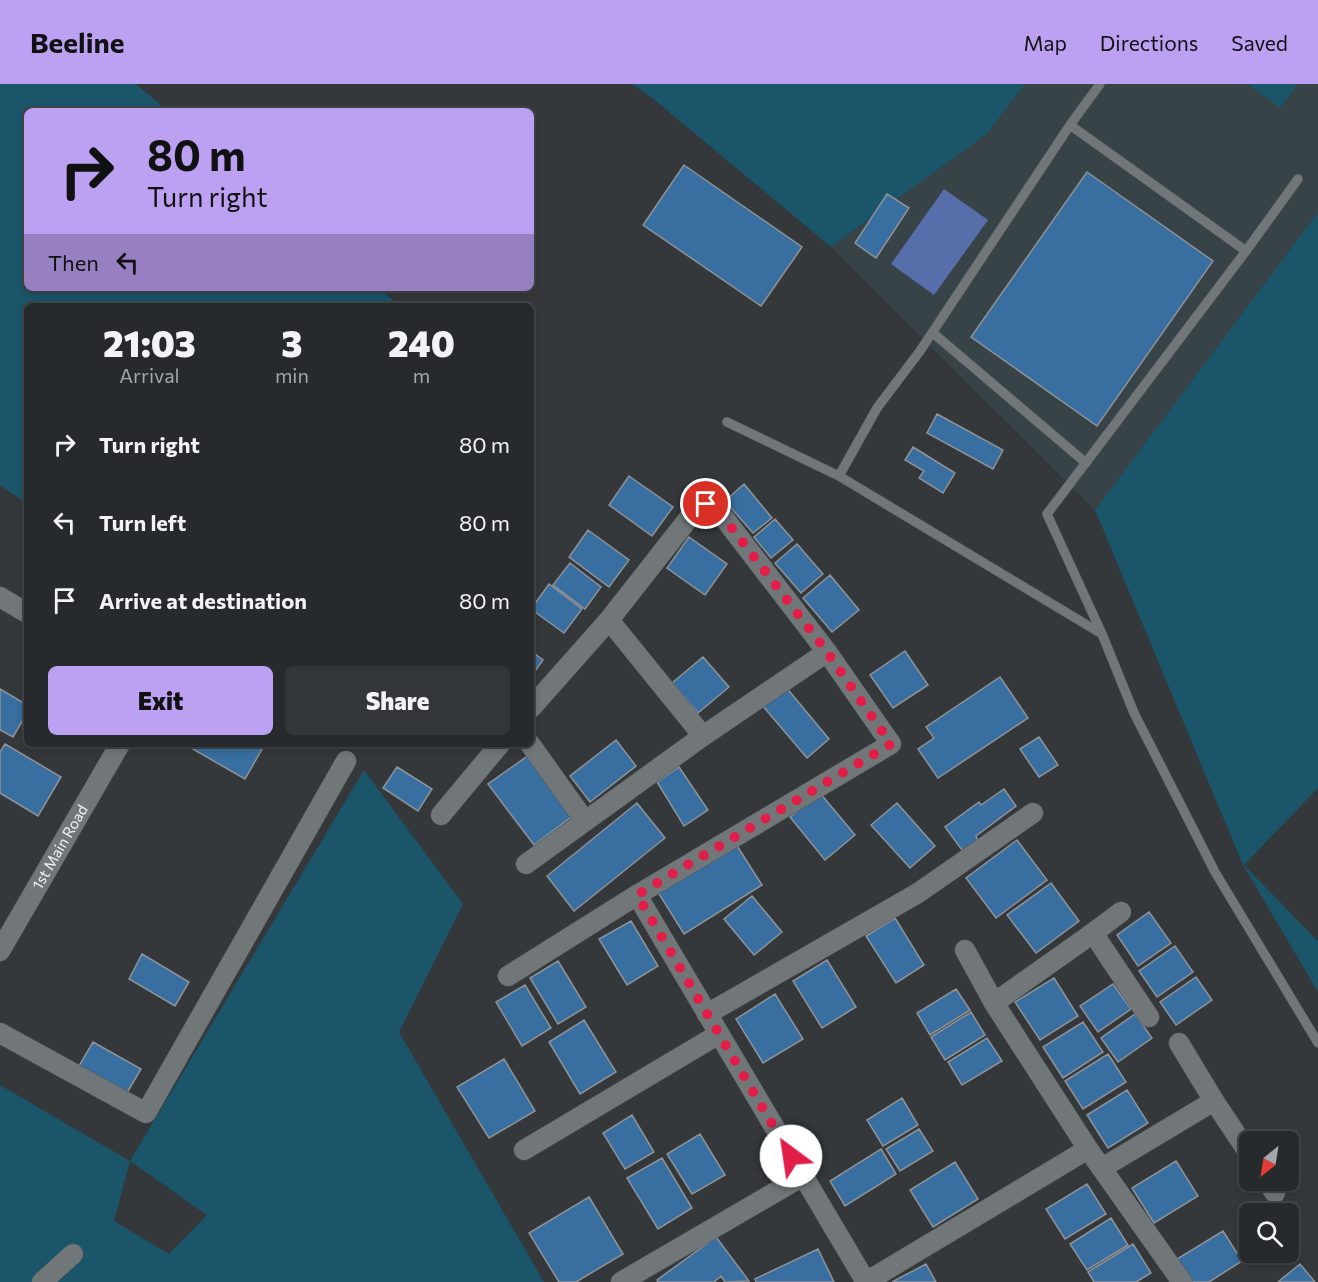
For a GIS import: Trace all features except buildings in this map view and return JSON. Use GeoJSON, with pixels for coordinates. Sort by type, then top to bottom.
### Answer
{"type":"FeatureCollection","features":[{"type":"Feature","properties":{"kind":"street"},"geometry":{"type":"LineString","coordinates":[[508,976],[637,895],[891,744],[827,652],[721,514],[706,504],[696,508],[609,620],[534,705]]}},
{"type":"Feature","properties":{"kind":"street"},"geometry":{"type":"LineString","coordinates":[[1,599],[24,611]]}},
{"type":"Feature","properties":{"kind":"street"},"geometry":{"type":"LineString","coordinates":[[609,620],[703,736]]}},
{"type":"Feature","properties":{"kind":"street"},"geometry":{"type":"LineString","coordinates":[[526,864],[703,736],[827,652]]}},
{"type":"Feature","properties":{"kind":"street","name":"1st Main Road"},"geometry":{"type":"LineString","coordinates":[[0,951],[118,747]]}},
{"type":"Feature","properties":{"kind":"street"},"geometry":{"type":"LineString","coordinates":[[441,815],[498,747]]}},
{"type":"Feature","properties":{"kind":"street"},"geometry":{"type":"LineString","coordinates":[[532,747],[585,821]]}},
{"type":"Feature","properties":{"kind":"street"},"geometry":{"type":"LineString","coordinates":[[0,1033],[146,1113],[346,761]]}},
{"type":"Feature","properties":{"kind":"street"},"geometry":{"type":"LineString","coordinates":[[707,1014],[918,893],[1033,813]]}},
{"type":"Feature","properties":{"kind":"street"},"geometry":{"type":"LineString","coordinates":[[637,895],[866,1282],[1088,1149]]}},
{"type":"Feature","properties":{"kind":"street"},"geometry":{"type":"LineString","coordinates":[[994,1003],[1121,912]]}},
{"type":"Feature","properties":{"kind":"street"},"geometry":{"type":"LineString","coordinates":[[1093,933],[1149,1017]]}},
{"type":"Feature","properties":{"kind":"street"},"geometry":{"type":"LineString","coordinates":[[965,950],[994,1003],[1088,1149],[1182,1282]]}},
{"type":"Feature","properties":{"kind":"street"},"geometry":{"type":"LineString","coordinates":[[524,1150],[719,1034]]}},
{"type":"Feature","properties":{"kind":"street"},"geometry":{"type":"LineString","coordinates":[[1179,1043],[1239,1138]]}},
{"type":"Feature","properties":{"kind":"street"},"geometry":{"type":"LineString","coordinates":[[1102,1168],[1214,1101]]}},
{"type":"Feature","properties":{"kind":"street"},"geometry":{"type":"LineString","coordinates":[[621,1282],[803,1176]]}},
{"type":"Feature","properties":{"kind":"street"},"geometry":{"type":"LineString","coordinates":[[42,1282],[73,1254]]}},
{"type":"Feature","properties":{"kind":"lane"},"geometry":{"type":"LineString","coordinates":[[840,476],[877,408],[933,333],[1070,124],[1100,84]]}},
{"type":"Feature","properties":{"kind":"lane"},"geometry":{"type":"LineString","coordinates":[[1070,124],[1246,251]]}},
{"type":"Feature","properties":{"kind":"lane"},"geometry":{"type":"LineString","coordinates":[[1299,179],[1047,514],[1102,634],[1134,713],[1215,872],[1318,1042]]}},
{"type":"Feature","properties":{"kind":"lane"},"geometry":{"type":"LineString","coordinates":[[933,333],[1086,463]]}},
{"type":"Feature","properties":{"kind":"lane"},"geometry":{"type":"LineString","coordinates":[[727,422],[840,476],[1102,634]]}},
{"type":"Feature","properties":{"kind":"shaded area"},"geometry":{"type":"Polygon","coordinates":[[[0,84],[136,84],[164,108],[24,108],[24,291],[382,291],[396,303],[24,303],[24,502],[0,485],[0,84]]]}},
{"type":"Feature","properties":{"kind":"shaded area"},"geometry":{"type":"Polygon","coordinates":[[[632,84],[1025,84],[987,134],[831,247],[651,97],[632,84]]]}},
{"type":"Feature","properties":{"kind":"shaded area"},"geometry":{"type":"Polygon","coordinates":[[[1025,84],[1318,84],[1318,212],[1095,510],[831,247],[987,134],[1025,84]]]}},
{"type":"Feature","properties":{"kind":"shaded area"},"geometry":{"type":"Polygon","coordinates":[[[1248,84],[1298,84],[1280,108],[1248,84]]]}},
{"type":"Feature","properties":{"kind":"shaded area"},"geometry":{"type":"Polygon","coordinates":[[[1318,212],[1318,788],[1244,865],[1318,941],[1318,992],[1243,865],[1095,510],[1318,212]]]}},
{"type":"Feature","properties":{"kind":"shaded area"},"geometry":{"type":"Polygon","coordinates":[[[364,770],[463,904],[399,1032],[544,1282],[0,1282],[0,1085],[130,1161],[364,770]],[[130,1161],[114,1221],[169,1254],[207,1215],[130,1161]]]}},
{"type":"Feature","properties":{"kind":"water"},"geometry":{"type":"Polygon","coordinates":[[[944,189],[988,220],[934,295],[891,264],[944,189]]]}},
{"type":"Feature","properties":{"kind":"route"},"geometry":{"type":"LineString","coordinates":[[706,504],[721,514],[827,652],[891,744],[637,895],[791,1156]]}}]}
